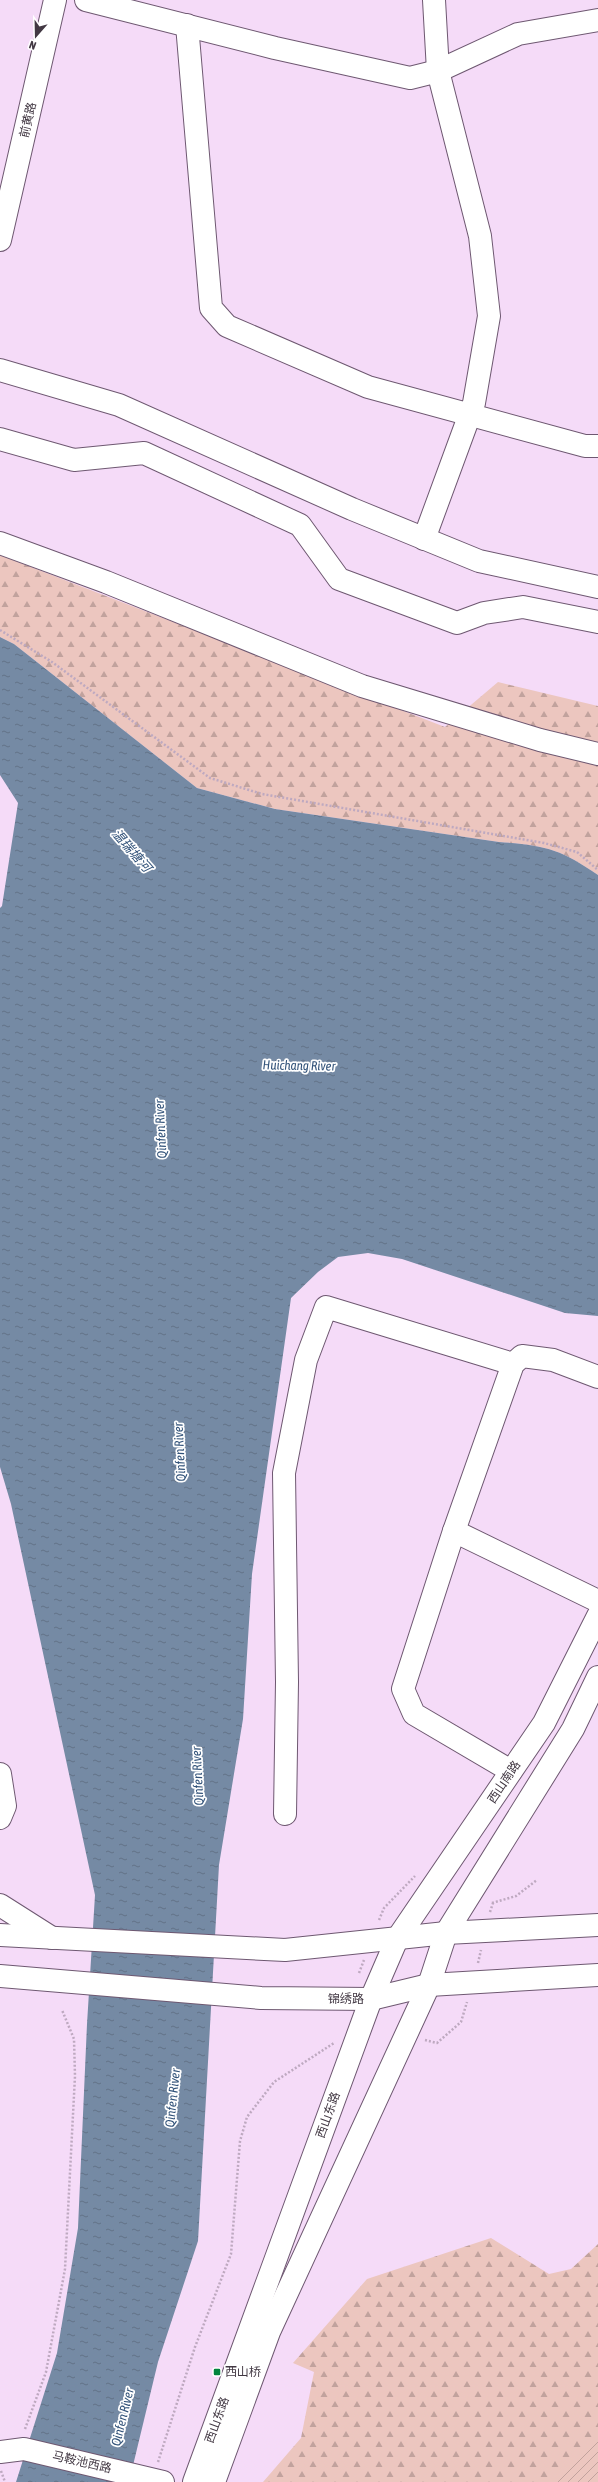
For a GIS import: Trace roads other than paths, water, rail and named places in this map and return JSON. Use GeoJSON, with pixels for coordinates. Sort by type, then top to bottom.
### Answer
{"type":"FeatureCollection","features":[{"type":"Feature","properties":{"kind":"street","name":"前黄路"},"geometry":{"type":"LineString","coordinates":[[0,240],[56,0]]}},
{"type":"Feature","properties":{"kind":"street"},"geometry":{"type":"LineString","coordinates":[[86,0],[275,48],[410,78],[438,71],[518,34],[598,20]]}},
{"type":"Feature","properties":{"kind":"street"},"geometry":{"type":"LineString","coordinates":[[424,538],[474,404],[489,316],[480,236],[438,71],[434,0]]}},
{"type":"Feature","properties":{"kind":"street"},"geometry":{"type":"LineString","coordinates":[[187,25],[211,308],[227,326],[368,387],[586,446],[598,446]]}},
{"type":"Feature","properties":{"kind":"street"},"geometry":{"type":"LineString","coordinates":[[0,370],[119,406],[479,561],[598,587]]}},
{"type":"Feature","properties":{"kind":"street"},"geometry":{"type":"LineString","coordinates":[[0,439],[74,460],[144,453],[300,525],[339,579],[457,622],[484,613],[523,606],[598,622]]}},
{"type":"Feature","properties":{"kind":"street"},"geometry":{"type":"LineString","coordinates":[[0,542],[106,582],[362,686],[540,740],[598,754]]}},
{"type":"Feature","properties":{"kind":"street"},"geometry":{"type":"LineString","coordinates":[[284,1814],[287,1682],[284,1473],[306,1360],[326,1307],[513,1364]]}},
{"type":"Feature","properties":{"kind":"street"},"geometry":{"type":"LineString","coordinates":[[511,1772],[414,1714],[403,1689],[454,1531],[513,1364],[522,1356],[553,1360],[598,1377]]}},
{"type":"Feature","properties":{"kind":"street"},"geometry":{"type":"LineString","coordinates":[[454,1531],[598,1601]]}},
{"type":"Feature","properties":{"kind":"street","name":"西山南路"},"geometry":{"type":"LineString","coordinates":[[398,1939],[544,1723],[598,1616]]}},
{"type":"Feature","properties":{"kind":"street"},"geometry":{"type":"LineString","coordinates":[[446,1933],[573,1729],[598,1677]]}},
{"type":"Feature","properties":{"kind":"street"},"geometry":{"type":"LineString","coordinates":[[0,1774],[6,1806],[0,1818]]}},
{"type":"Feature","properties":{"kind":"street"},"geometry":{"type":"LineString","coordinates":[[0,1905],[52,1938]]}},
{"type":"Feature","properties":{"kind":"street"},"geometry":{"type":"LineString","coordinates":[[0,1935],[285,1950],[446,1933],[598,1925]]}},
{"type":"Feature","properties":{"kind":"street","name":"西山东路"},"geometry":{"type":"LineString","coordinates":[[214,2482],[269,2332],[429,1986],[446,1933]]}},
{"type":"Feature","properties":{"kind":"street","name":"西山东路"},"geometry":{"type":"LineString","coordinates":[[194,2482],[371,1999],[398,1939]]}},
{"type":"Feature","properties":{"kind":"street"},"geometry":{"type":"LineString","coordinates":[[429,1986],[598,1975]]}},
{"type":"Feature","properties":{"kind":"street"},"geometry":{"type":"LineString","coordinates":[[0,1976],[61,1983]]}},
{"type":"Feature","properties":{"kind":"street"},"geometry":{"type":"LineString","coordinates":[[0,1987],[61,1983]]}},
{"type":"Feature","properties":{"kind":"street","name":"锦绣路"},"geometry":{"type":"LineString","coordinates":[[61,1983],[261,1998],[371,1999],[429,1986]]}},
{"type":"Feature","properties":{"kind":"street","name":"马鞍池西路"},"geometry":{"type":"LineString","coordinates":[[14,2451],[152,2479]]}},
{"type":"Feature","properties":{"kind":"water"},"geometry":{"type":"Polygon","coordinates":[[[0,637],[14,644],[197,788],[275,809],[540,847],[552,850],[573,859],[598,875],[598,1316],[565,1313],[402,1259],[368,1253],[338,1257],[318,1272],[291,1298],[252,1574],[243,1719],[219,1865],[198,2241],[158,2362],[129,2482],[16,2482],[57,2353],[78,2228],[87,2024],[95,1895],[11,1504],[0,1467],[0,908],[2,906],[18,803],[0,775],[0,637]]]}},
{"type":"Feature","properties":{"kind":"place","name":"西山桥"},"geometry":{"type":"Point","coordinates":[217,2372]}},
{"type":"Feature","properties":{"kind":"water label","name":"温瑞塘河"},"geometry":{"type":"Point","coordinates":[132,850]}},
{"type":"Feature","properties":{"kind":"water label","name":"Huichang River"},"geometry":{"type":"Point","coordinates":[299,1065]}},
{"type":"Feature","properties":{"kind":"water label","name":"Qinfen River"},"geometry":{"type":"Point","coordinates":[160,1129]}},
{"type":"Feature","properties":{"kind":"water label","name":"Qinfen River"},"geometry":{"type":"Point","coordinates":[179,1452]}},
{"type":"Feature","properties":{"kind":"water label","name":"Qinfen River"},"geometry":{"type":"Point","coordinates":[197,1776]}},
{"type":"Feature","properties":{"kind":"water label","name":"Qinfen River"},"geometry":{"type":"Point","coordinates":[172,2098]}},
{"type":"Feature","properties":{"kind":"water label","name":"Qinfen River"},"geometry":{"type":"Point","coordinates":[122,2417]}}]}
